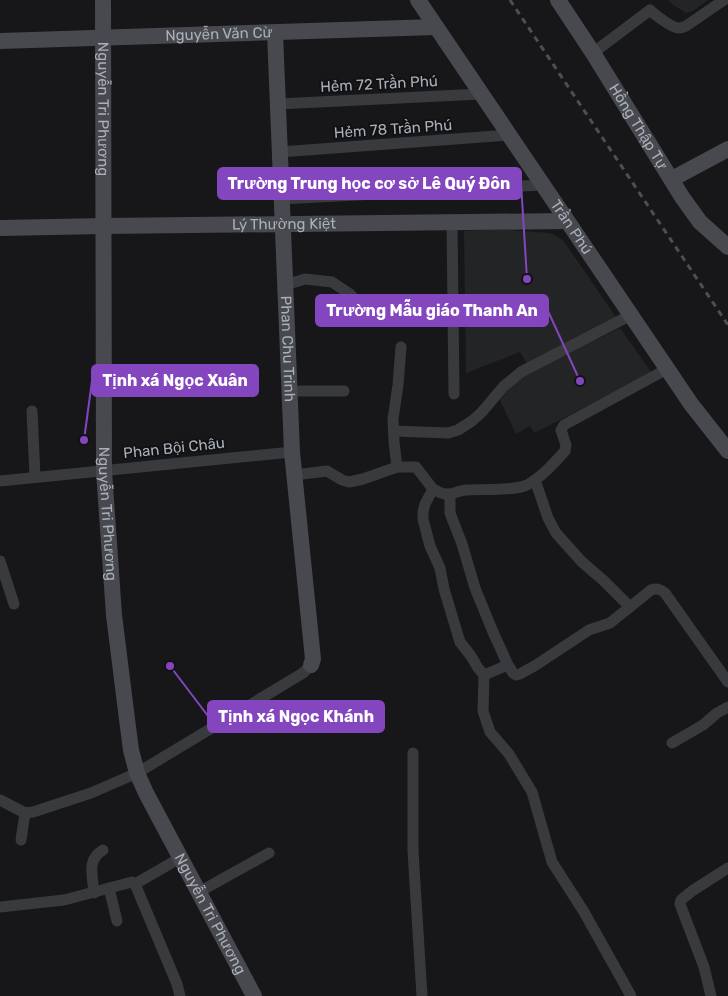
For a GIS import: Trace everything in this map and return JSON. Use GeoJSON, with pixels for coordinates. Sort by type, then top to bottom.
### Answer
{"type":"FeatureCollection","features":[{"type":"Feature","properties":{"kind":"street","name":"Nguyễn Tri Phương"},"geometry":{"type":"LineString","coordinates":[[103,0],[104,471],[114,615],[131,750],[137,773],[146,793],[254,996]]}},
{"type":"Feature","properties":{"kind":"street","name":"Trần Phú"},"geometry":{"type":"LineString","coordinates":[[418,0],[691,404],[728,451]]}},
{"type":"Feature","properties":{"kind":"street","name":"Hồng Thập Tự"},"geometry":{"type":"LineString","coordinates":[[558,0],[682,197],[707,229],[728,247]]}},
{"type":"Feature","properties":{"kind":"street"},"geometry":{"type":"LineString","coordinates":[[593,53],[646,5],[655,15],[677,28],[681,28],[724,0]]}},
{"type":"Feature","properties":{"kind":"street","name":"Nguyễn Văn Cừ"},"geometry":{"type":"LineString","coordinates":[[0,41],[436,28]]}},
{"type":"Feature","properties":{"kind":"street","name":"Phan Chu Trinh"},"geometry":{"type":"LineString","coordinates":[[275,33],[292,452],[313,659],[311,665]]}},
{"type":"Feature","properties":{"kind":"street","name":"Hẻm 72 Trần Phú"},"geometry":{"type":"LineString","coordinates":[[278,104],[481,94]]}},
{"type":"Feature","properties":{"kind":"street","name":"Hẻm 78 Trần Phú"},"geometry":{"type":"LineString","coordinates":[[280,152],[509,136]]}},
{"type":"Feature","properties":{"kind":"street"},"geometry":{"type":"LineString","coordinates":[[672,179],[728,149]]}},
{"type":"Feature","properties":{"kind":"street"},"geometry":{"type":"LineString","coordinates":[[282,199],[542,184]]}},
{"type":"Feature","properties":{"kind":"street","name":"Lý Thường Kiệt"},"geometry":{"type":"LineString","coordinates":[[0,228],[566,221]]}},
{"type":"Feature","properties":{"kind":"street"},"geometry":{"type":"LineString","coordinates":[[452,222],[454,394]]}},
{"type":"Feature","properties":{"kind":"street"},"geometry":{"type":"LineString","coordinates":[[285,285],[305,279],[332,282],[350,294],[371,321]]}},
{"type":"Feature","properties":{"kind":"street"},"geometry":{"type":"LineString","coordinates":[[394,431],[448,432],[458,430],[482,412],[503,387],[521,372],[631,315]]}},
{"type":"Feature","properties":{"kind":"street"},"geometry":{"type":"LineString","coordinates":[[398,467],[393,418],[398,385],[400,347]]}},
{"type":"Feature","properties":{"kind":"street"},"geometry":{"type":"LineString","coordinates":[[294,475],[326,471],[349,482],[398,467],[416,467],[433,489],[439,493],[450,495],[464,490],[522,487],[535,480],[565,452],[566,445],[561,430],[564,425],[667,369]]}},
{"type":"Feature","properties":{"kind":"street"},"geometry":{"type":"LineString","coordinates":[[290,391],[344,391]]}},
{"type":"Feature","properties":{"kind":"street"},"geometry":{"type":"LineString","coordinates":[[32,411],[35,477]]}},
{"type":"Feature","properties":{"kind":"street","name":"Phan Bội Châu"},"geometry":{"type":"LineString","coordinates":[[0,481],[292,452]]}},
{"type":"Feature","properties":{"kind":"street"},"geometry":{"type":"LineString","coordinates":[[535,480],[548,518],[556,533],[578,558],[630,607]]}},
{"type":"Feature","properties":{"kind":"street"},"geometry":{"type":"LineString","coordinates":[[433,489],[425,504],[423,520],[430,546],[440,568],[444,589],[460,642],[484,675],[483,711],[490,732],[509,754],[532,792],[552,862],[584,912],[630,996]]}},
{"type":"Feature","properties":{"kind":"street"},"geometry":{"type":"LineString","coordinates":[[450,495],[450,513],[462,544],[475,588],[492,632],[513,673],[516,675],[520,674],[589,630],[610,623],[655,588],[665,593],[728,682]]}},
{"type":"Feature","properties":{"kind":"street"},"geometry":{"type":"LineString","coordinates":[[0,561],[14,604]]}},
{"type":"Feature","properties":{"kind":"street"},"geometry":{"type":"LineString","coordinates":[[0,800],[25,813],[91,793],[137,773],[304,673],[311,665]]}},
{"type":"Feature","properties":{"kind":"street"},"geometry":{"type":"LineString","coordinates":[[484,675],[508,665]]}},
{"type":"Feature","properties":{"kind":"street"},"geometry":{"type":"LineString","coordinates":[[672,743],[703,725],[717,713],[728,707]]}},
{"type":"Feature","properties":{"kind":"street"},"geometry":{"type":"LineString","coordinates":[[413,752],[413,851],[422,996]]}},
{"type":"Feature","properties":{"kind":"street"},"geometry":{"type":"LineString","coordinates":[[21,840],[25,813]]}},
{"type":"Feature","properties":{"kind":"street"},"geometry":{"type":"LineString","coordinates":[[94,892],[92,863],[94,856],[103,850]]}},
{"type":"Feature","properties":{"kind":"street"},"geometry":{"type":"LineString","coordinates":[[198,892],[269,853]]}},
{"type":"Feature","properties":{"kind":"street"},"geometry":{"type":"LineString","coordinates":[[0,907],[64,900],[132,882],[135,884],[180,858]]}},
{"type":"Feature","properties":{"kind":"street"},"geometry":{"type":"LineString","coordinates":[[711,996],[704,967],[680,904],[681,900],[692,891],[728,868]]}},
{"type":"Feature","properties":{"kind":"street"},"geometry":{"type":"LineString","coordinates":[[135,884],[177,984],[180,996]]}},
{"type":"Feature","properties":{"kind":"street"},"geometry":{"type":"LineString","coordinates":[[109,888],[117,922]]}},
{"type":"Feature","properties":{"kind":"shaded area"},"geometry":{"type":"Polygon","coordinates":[[[668,0],[708,0],[693,11],[686,13],[668,0]]]}},
{"type":"Feature","properties":{"kind":"shaded area"},"geometry":{"type":"Polygon","coordinates":[[[496,229],[550,233],[563,240],[616,317],[528,365],[520,352],[466,373],[464,231],[496,229]]]}},
{"type":"Feature","properties":{"kind":"shaded area"},"geometry":{"type":"Polygon","coordinates":[[[620,328],[654,376],[630,385],[534,433],[530,426],[516,434],[500,400],[512,384],[519,378],[620,328]]]}},
{"type":"Feature","properties":{"kind":"railway"},"geometry":{"type":"LineString","coordinates":[[510,0],[728,325]]}},
{"type":"Feature","properties":{"kind":"place","name":"Trường Trung học cơ sở Lê Quý Đôn"},"geometry":{"type":"Point","coordinates":[527,279]}},
{"type":"Feature","properties":{"kind":"place","name":"Trường Mẫu giáo Thanh An"},"geometry":{"type":"Point","coordinates":[580,381]}},
{"type":"Feature","properties":{"kind":"place","name":"Tịnh xá Ngọc Xuân"},"geometry":{"type":"Point","coordinates":[84,440]}},
{"type":"Feature","properties":{"kind":"place","name":"Tịnh xá Ngọc Khánh"},"geometry":{"type":"Point","coordinates":[170,666]}}]}
